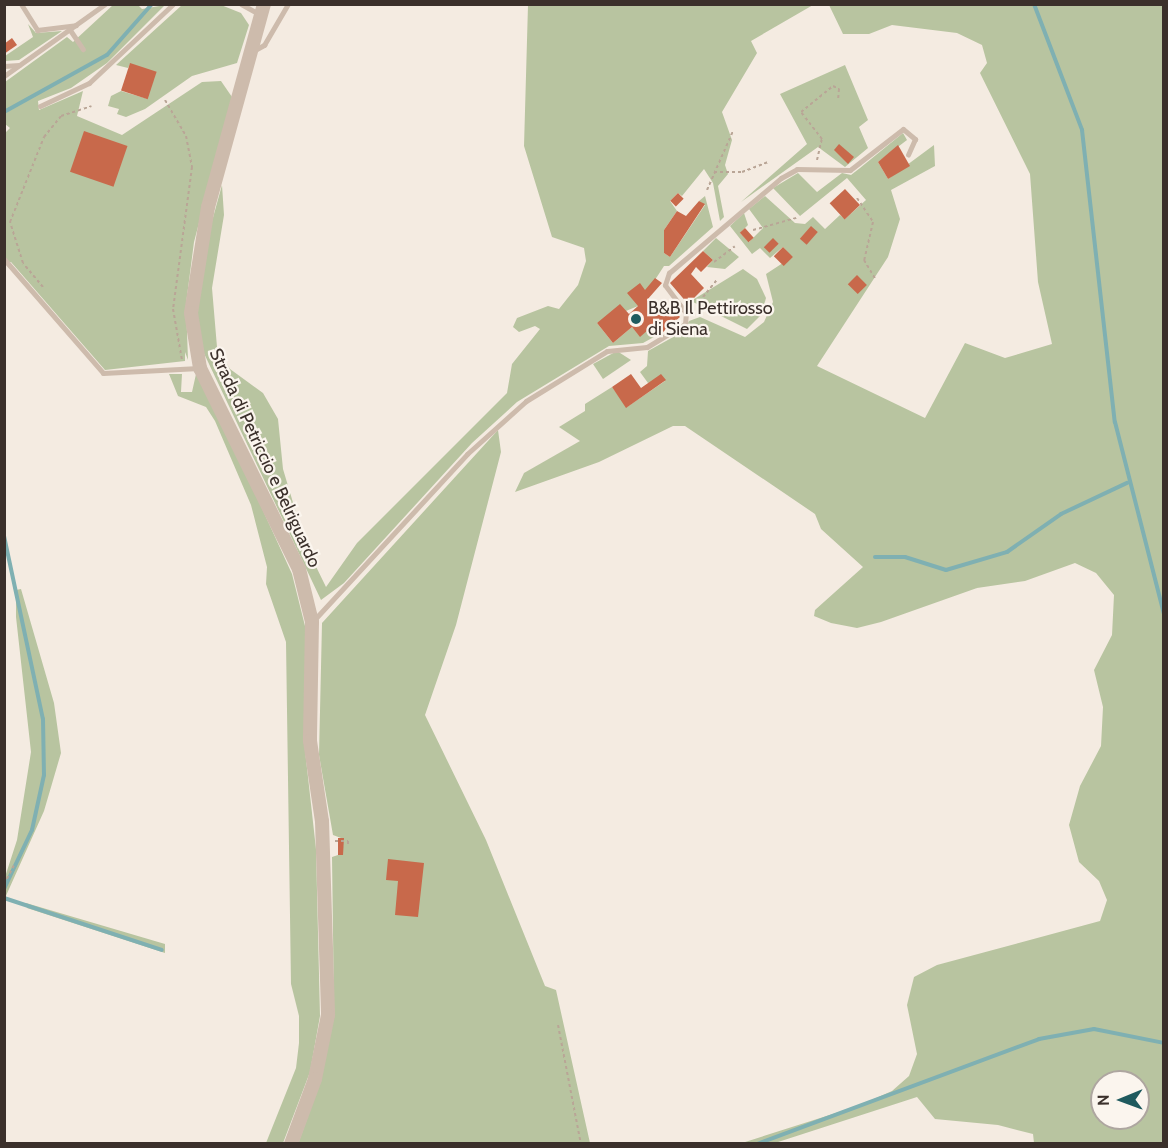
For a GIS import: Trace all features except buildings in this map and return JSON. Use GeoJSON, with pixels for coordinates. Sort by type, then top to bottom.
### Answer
{"type":"FeatureCollection","features":[{"type":"Feature","properties":{"kind":"street","name":"Strada di Petriccio e Belriguardo"},"geometry":{"type":"LineString","coordinates":[[263,10],[200,242],[191,313],[201,368],[298,569],[312,622],[310,741],[322,821],[328,1015],[315,1079],[291,1143]]}},
{"type":"Feature","properties":{"kind":"lane"},"geometry":{"type":"LineString","coordinates":[[21,4],[37,30],[78,24]]}},
{"type":"Feature","properties":{"kind":"lane"},"geometry":{"type":"LineString","coordinates":[[4,76],[105,4]]}},
{"type":"Feature","properties":{"kind":"lane"},"geometry":{"type":"LineString","coordinates":[[40,106],[88,83],[173,4]]}},
{"type":"Feature","properties":{"kind":"lane"},"geometry":{"type":"LineString","coordinates":[[241,4],[263,10]]}},
{"type":"Feature","properties":{"kind":"lane"},"geometry":{"type":"LineString","coordinates":[[252,52],[264,45],[288,4]]}},
{"type":"Feature","properties":{"kind":"lane"},"geometry":{"type":"LineString","coordinates":[[70,30],[83,49]]}},
{"type":"Feature","properties":{"kind":"lane"},"geometry":{"type":"LineString","coordinates":[[4,66],[20,65]]}},
{"type":"Feature","properties":{"kind":"lane"},"geometry":{"type":"LineString","coordinates":[[312,622],[466,454],[526,401],[607,351],[647,347],[685,324],[686,313],[665,285],[669,273],[781,178],[797,169],[850,170],[903,129],[915,139],[908,155]]}},
{"type":"Feature","properties":{"kind":"lane"},"geometry":{"type":"LineString","coordinates":[[6,262],[103,373],[201,368]]}},
{"type":"Feature","properties":{"kind":"path"},"geometry":{"type":"LineString","coordinates":[[814,169],[822,139],[801,112],[832,86],[839,89],[838,100]]}},
{"type":"Feature","properties":{"kind":"path"},"geometry":{"type":"LineString","coordinates":[[165,100],[186,136],[192,167],[173,309],[183,369]]}},
{"type":"Feature","properties":{"kind":"path"},"geometry":{"type":"LineString","coordinates":[[45,290],[23,263],[10,222],[44,137],[61,116],[91,106]]}},
{"type":"Feature","properties":{"kind":"path"},"geometry":{"type":"LineString","coordinates":[[707,190],[733,130]]}},
{"type":"Feature","properties":{"kind":"path"},"geometry":{"type":"LineString","coordinates":[[714,172],[742,172],[768,162]]}},
{"type":"Feature","properties":{"kind":"path"},"geometry":{"type":"LineString","coordinates":[[857,198],[867,209],[875,233],[864,260],[875,278]]}},
{"type":"Feature","properties":{"kind":"path"},"geometry":{"type":"LineString","coordinates":[[753,230],[796,218]]}},
{"type":"Feature","properties":{"kind":"path"},"geometry":{"type":"LineString","coordinates":[[714,262],[735,246]]}},
{"type":"Feature","properties":{"kind":"path"},"geometry":{"type":"LineString","coordinates":[[700,314],[703,297],[717,280]]}},
{"type":"Feature","properties":{"kind":"path"},"geometry":{"type":"LineString","coordinates":[[170,359],[181,358]]}},
{"type":"Feature","properties":{"kind":"path"},"geometry":{"type":"LineString","coordinates":[[334,847],[334,841],[348,842],[348,847]]}},
{"type":"Feature","properties":{"kind":"path"},"geometry":{"type":"LineString","coordinates":[[4,885],[14,865]]}},
{"type":"Feature","properties":{"kind":"path"},"geometry":{"type":"LineString","coordinates":[[558,1025],[581,1143]]}},
{"type":"Feature","properties":{"kind":"green space"},"geometry":{"type":"Polygon","coordinates":[[[113,5],[138,5],[142,9],[165,5],[107,63],[71,88],[38,101],[39,110],[83,91],[77,116],[122,135],[202,82],[221,81],[232,97],[194,242],[186,304],[188,360],[185,352],[185,361],[105,370],[11,262],[5,263],[4,134],[10,128],[5,124],[5,82],[67,37],[73,42],[113,5]]]}},
{"type":"Feature","properties":{"kind":"green space"},"geometry":{"type":"Polygon","coordinates":[[[182,5],[221,5],[241,13],[249,25],[237,63],[192,76],[145,109],[126,117],[117,114],[119,109],[108,106],[111,96],[121,91],[148,99],[130,64],[128,68],[116,65],[182,5]]]}},
{"type":"Feature","properties":{"kind":"green space"},"geometry":{"type":"Polygon","coordinates":[[[528,5],[813,5],[751,41],[757,53],[722,112],[732,140],[725,165],[728,174],[718,186],[724,217],[720,221],[713,183],[704,169],[682,196],[678,193],[670,201],[677,211],[664,230],[664,253],[670,257],[705,205],[699,201],[705,196],[713,227],[669,266],[664,266],[638,306],[597,323],[613,343],[632,327],[640,336],[656,323],[663,332],[643,343],[609,346],[517,402],[472,443],[344,583],[321,600],[200,345],[197,312],[206,243],[222,185],[224,215],[212,288],[217,347],[230,369],[263,393],[278,419],[283,469],[306,546],[326,587],[357,543],[507,393],[512,364],[540,329],[535,326],[519,332],[513,327],[517,318],[548,306],[559,309],[578,285],[586,261],[584,248],[552,237],[524,146],[528,5]]]}},
{"type":"Feature","properties":{"kind":"green space"},"geometry":{"type":"Polygon","coordinates":[[[829,5],[1163,5],[1163,1143],[1034,1143],[1033,1134],[998,1125],[935,1119],[917,1097],[775,1143],[742,1143],[858,1106],[892,1091],[909,1076],[917,1054],[907,1005],[914,977],[937,965],[1100,921],[1107,900],[1099,881],[1079,862],[1069,825],[1080,786],[1101,746],[1103,707],[1094,670],[1112,635],[1114,595],[1096,573],[1075,563],[1025,581],[977,588],[881,622],[857,628],[831,623],[814,616],[815,610],[863,567],[821,529],[815,514],[685,426],[673,426],[599,462],[515,492],[524,473],[580,441],[559,427],[585,411],[585,404],[612,387],[627,407],[665,381],[648,383],[640,372],[647,366],[648,351],[684,331],[689,321],[700,317],[745,337],[764,322],[773,302],[766,274],[792,257],[783,247],[770,258],[760,248],[752,254],[730,226],[744,213],[748,225],[740,233],[749,242],[763,228],[749,209],[765,196],[795,223],[805,224],[813,217],[825,229],[840,215],[845,219],[866,200],[847,178],[800,216],[773,188],[798,173],[817,192],[842,173],[851,175],[903,133],[907,140],[878,162],[888,179],[934,145],[935,166],[891,190],[900,219],[888,257],[817,366],[925,418],[965,343],[1005,358],[1052,344],[1038,282],[1030,174],[980,73],[987,63],[982,45],[957,33],[892,25],[869,34],[843,34],[829,5]]]}},
{"type":"Feature","properties":{"kind":"green space"},"geometry":{"type":"Polygon","coordinates":[[[28,24],[36,33],[62,31],[19,60],[5,61],[5,56],[33,37],[28,24]]]}},
{"type":"Feature","properties":{"kind":"green space"},"geometry":{"type":"Polygon","coordinates":[[[845,65],[868,120],[859,127],[868,148],[845,167],[818,147],[741,202],[807,144],[780,94],[845,65]]]}},
{"type":"Feature","properties":{"kind":"green space"},"geometry":{"type":"Polygon","coordinates":[[[716,238],[739,257],[725,269],[707,267],[713,260],[703,251],[716,238]]]}},
{"type":"Feature","properties":{"kind":"green space"},"geometry":{"type":"Polygon","coordinates":[[[743,269],[757,279],[766,298],[761,315],[747,329],[691,301],[743,269]]]}},
{"type":"Feature","properties":{"kind":"green space"},"geometry":{"type":"Polygon","coordinates":[[[617,351],[631,360],[603,379],[593,364],[617,351]]]}},
{"type":"Feature","properties":{"kind":"green space"},"geometry":{"type":"Polygon","coordinates":[[[169,374],[182,374],[181,392],[192,392],[196,374],[223,423],[292,574],[306,630],[304,741],[316,849],[320,1016],[310,1072],[283,1143],[266,1143],[296,1068],[299,1043],[299,1016],[291,984],[286,642],[266,584],[267,567],[251,505],[215,421],[206,407],[178,396],[169,374]]]}},
{"type":"Feature","properties":{"kind":"green space"},"geometry":{"type":"Polygon","coordinates":[[[498,430],[501,452],[456,625],[425,715],[486,840],[545,986],[556,990],[590,1143],[298,1144],[321,1080],[334,1010],[332,857],[341,854],[341,838],[333,835],[319,755],[322,623],[498,430]]]}},
{"type":"Feature","properties":{"kind":"green space"},"geometry":{"type":"Polygon","coordinates":[[[21,589],[54,703],[61,753],[44,811],[5,898],[5,877],[17,840],[31,752],[16,617],[16,590],[21,589]]]}},
{"type":"Feature","properties":{"kind":"green space"},"geometry":{"type":"Polygon","coordinates":[[[26,903],[165,944],[165,953],[27,908],[26,903]]]}},
{"type":"Feature","properties":{"kind":"waterway"},"geometry":{"type":"LineString","coordinates":[[4,112],[107,55],[152,4]]}},
{"type":"Feature","properties":{"kind":"waterway"},"geometry":{"type":"LineString","coordinates":[[1034,4],[1082,130],[1115,422],[1164,614]]}},
{"type":"Feature","properties":{"kind":"waterway"},"geometry":{"type":"LineString","coordinates":[[875,557],[905,557],[946,570],[1007,552],[1061,514],[1127,483]]}},
{"type":"Feature","properties":{"kind":"waterway"},"geometry":{"type":"LineString","coordinates":[[4,536],[43,719],[44,775],[32,830],[4,889]]}},
{"type":"Feature","properties":{"kind":"waterway"},"geometry":{"type":"LineString","coordinates":[[4,898],[162,950]]}},
{"type":"Feature","properties":{"kind":"waterway"},"geometry":{"type":"LineString","coordinates":[[757,1144],[1039,1039],[1094,1029],[1164,1043]]}},
{"type":"Feature","properties":{"kind":"place","name":"B&B Il Pettirosso di Siena"},"geometry":{"type":"Point","coordinates":[636,319]}}]}
